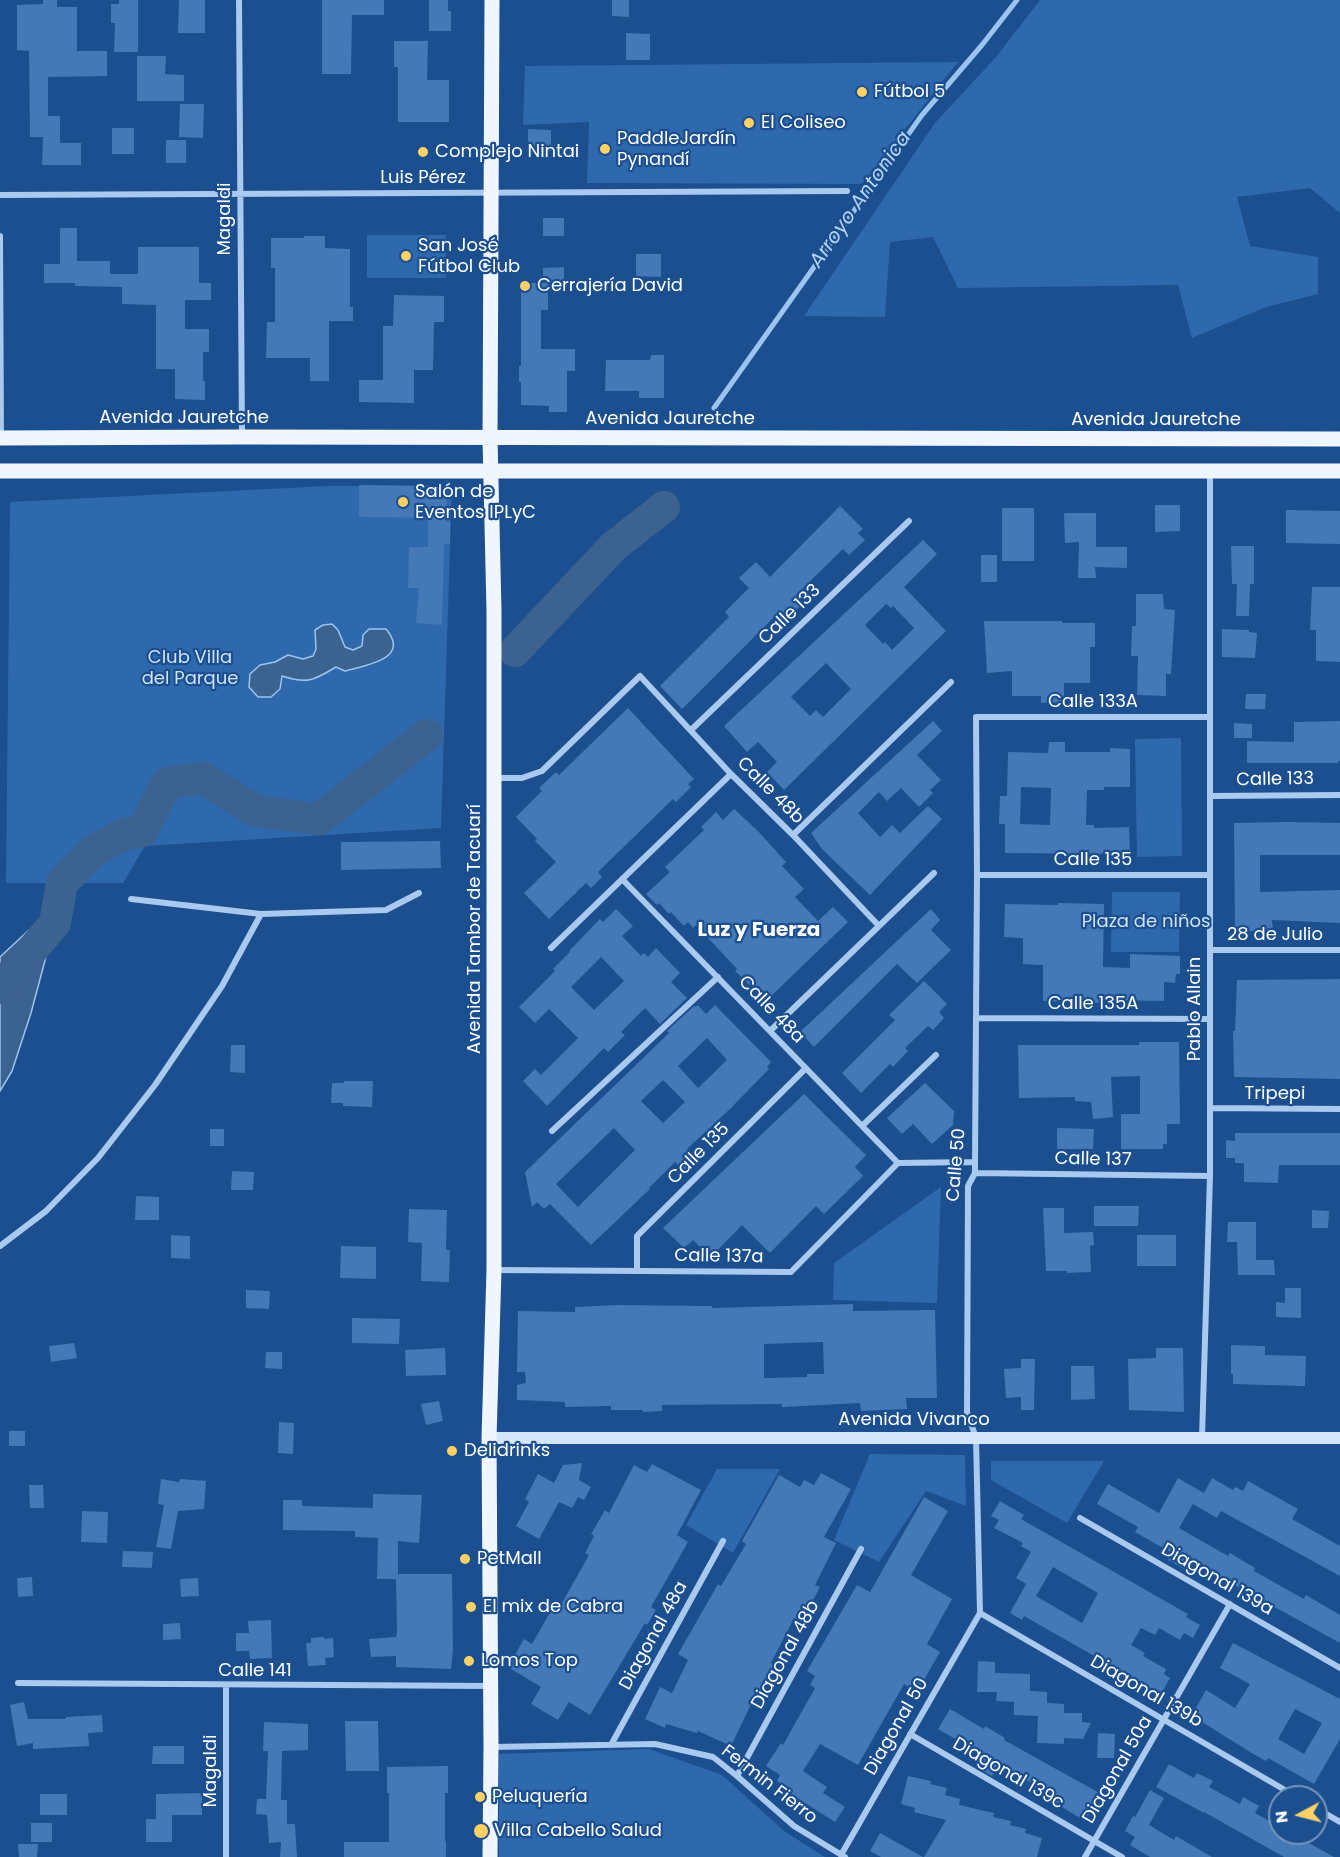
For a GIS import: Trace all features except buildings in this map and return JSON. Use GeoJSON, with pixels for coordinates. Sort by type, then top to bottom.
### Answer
{"type":"FeatureCollection","features":[{"type":"Feature","properties":{"kind":"main road","name":"Avenida Tambor de Tacuarí"},"geometry":{"type":"LineString","coordinates":[[490,1857],[489,1438],[494,1270],[494,611],[490,438],[492,0]]}},
{"type":"Feature","properties":{"kind":"main road","name":"Avenida Jauretche"},"geometry":{"type":"LineString","coordinates":[[1,438],[1340,439]]}},
{"type":"Feature","properties":{"kind":"main road"},"geometry":{"type":"LineString","coordinates":[[0,471],[1340,471]]}},
{"type":"Feature","properties":{"kind":"main road","name":"Avenida Vivanco"},"geometry":{"type":"LineString","coordinates":[[489,1438],[1340,1438]]}},
{"type":"Feature","properties":{"kind":"street","name":"Magaldi"},"geometry":{"type":"LineString","coordinates":[[239,0],[242,437]]}},
{"type":"Feature","properties":{"kind":"street","name":"Luis Pérez"},"geometry":{"type":"LineString","coordinates":[[0,195],[847,190]]}},
{"type":"Feature","properties":{"kind":"street"},"geometry":{"type":"LineString","coordinates":[[0,236],[1,438]]}},
{"type":"Feature","properties":{"kind":"street","name":"Pablo Allain"},"geometry":{"type":"LineString","coordinates":[[1202,1438],[1210,1176],[1210,471]]}},
{"type":"Feature","properties":{"kind":"street","name":"Calle 133"},"geometry":{"type":"LineString","coordinates":[[691,730],[909,521]]}},
{"type":"Feature","properties":{"kind":"street","name":"Calle 48b"},"geometry":{"type":"LineString","coordinates":[[494,778],[522,778],[542,771],[640,676],[731,774],[793,835],[879,926]]}},
{"type":"Feature","properties":{"kind":"street"},"geometry":{"type":"LineString","coordinates":[[793,835],[951,682]]}},
{"type":"Feature","properties":{"kind":"street","name":"Calle 133A"},"geometry":{"type":"LineString","coordinates":[[976,717],[1210,717]]}},
{"type":"Feature","properties":{"kind":"street","name":"Calle 50"},"geometry":{"type":"LineString","coordinates":[[976,717],[975,1173],[968,1186],[967,1412],[976,1438],[980,1613]]}},
{"type":"Feature","properties":{"kind":"street"},"geometry":{"type":"LineString","coordinates":[[551,948],[731,774]]}},
{"type":"Feature","properties":{"kind":"street","name":"Calle 133"},"geometry":{"type":"LineString","coordinates":[[1210,796],[1340,795]]}},
{"type":"Feature","properties":{"kind":"street"},"geometry":{"type":"LineString","coordinates":[[770,1031],[934,873]]}},
{"type":"Feature","properties":{"kind":"street","name":"Calle 135"},"geometry":{"type":"LineString","coordinates":[[977,875],[1210,875]]}},
{"type":"Feature","properties":{"kind":"street","name":"Calle 48a"},"geometry":{"type":"LineString","coordinates":[[622,879],[898,1163]]}},
{"type":"Feature","properties":{"kind":"street"},"geometry":{"type":"LineString","coordinates":[[131,899],[261,914],[386,910],[419,893]]}},
{"type":"Feature","properties":{"kind":"street"},"geometry":{"type":"LineString","coordinates":[[0,1246],[46,1211],[98,1158],[155,1085],[222,986],[261,914]]}},
{"type":"Feature","properties":{"kind":"street","name":"28 de Julio"},"geometry":{"type":"LineString","coordinates":[[1210,950],[1340,950]]}},
{"type":"Feature","properties":{"kind":"street"},"geometry":{"type":"LineString","coordinates":[[552,1131],[718,976]]}},
{"type":"Feature","properties":{"kind":"street","name":"Calle 135A"},"geometry":{"type":"LineString","coordinates":[[976,1018],[1210,1019]]}},
{"type":"Feature","properties":{"kind":"street"},"geometry":{"type":"LineString","coordinates":[[862,1126],[936,1055]]}},
{"type":"Feature","properties":{"kind":"street","name":"Calle 135"},"geometry":{"type":"LineString","coordinates":[[637,1271],[637,1236],[806,1068]]}},
{"type":"Feature","properties":{"kind":"street","name":"Tripepi"},"geometry":{"type":"LineString","coordinates":[[1210,1108],[1340,1109]]}},
{"type":"Feature","properties":{"kind":"street"},"geometry":{"type":"LineString","coordinates":[[898,1163],[975,1162]]}},
{"type":"Feature","properties":{"kind":"street","name":"Calle 137a"},"geometry":{"type":"LineString","coordinates":[[494,1270],[791,1272],[898,1163]]}},
{"type":"Feature","properties":{"kind":"street","name":"Calle 137"},"geometry":{"type":"LineString","coordinates":[[975,1173],[1210,1176]]}},
{"type":"Feature","properties":{"kind":"street","name":"Diagonal 139a"},"geometry":{"type":"LineString","coordinates":[[1080,1518],[1340,1668]]}},
{"type":"Feature","properties":{"kind":"street","name":"Diagonal 48a"},"geometry":{"type":"LineString","coordinates":[[611,1745],[723,1541]]}},
{"type":"Feature","properties":{"kind":"street","name":"Diagonal 48b"},"geometry":{"type":"LineString","coordinates":[[737,1776],[861,1549]]}},
{"type":"Feature","properties":{"kind":"street","name":"Diagonal 50a"},"geometry":{"type":"LineString","coordinates":[[1085,1857],[1230,1604]]}},
{"type":"Feature","properties":{"kind":"street","name":"Diagonal 139b"},"geometry":{"type":"LineString","coordinates":[[980,1613],[1276,1785]]}},
{"type":"Feature","properties":{"kind":"street","name":"Diagonal 50"},"geometry":{"type":"LineString","coordinates":[[843,1856],[980,1613]]}},
{"type":"Feature","properties":{"kind":"street","name":"Calle 141"},"geometry":{"type":"LineString","coordinates":[[18,1683],[491,1686]]}},
{"type":"Feature","properties":{"kind":"street","name":"Magaldi"},"geometry":{"type":"LineString","coordinates":[[226,1686],[226,1857]]}},
{"type":"Feature","properties":{"kind":"street","name":"Diagonal 139c"},"geometry":{"type":"LineString","coordinates":[[910,1734],[1122,1857]]}},
{"type":"Feature","properties":{"kind":"street","name":"Fermin Fierro"},"geometry":{"type":"LineString","coordinates":[[491,1747],[655,1744],[713,1757],[794,1826],[843,1856]]}},
{"type":"Feature","properties":{"kind":"green space"},"geometry":{"type":"Polygon","coordinates":[[[1040,0],[1340,0],[1340,213],[1310,188],[1237,197],[1250,246],[1318,257],[1318,294],[1266,307],[1192,338],[1178,285],[958,288],[933,237],[890,242],[885,317],[804,316],[935,123],[996,57],[1040,0]]]}},
{"type":"Feature","properties":{"kind":"green space","name":"El Coliseo"},"geometry":{"type":"Polygon","coordinates":[[[958,62],[862,184],[587,183],[589,122],[523,125],[525,66],[958,62]]]}},
{"type":"Feature","properties":{"kind":"green space","name":"San José Fútbol Club"},"geometry":{"type":"Polygon","coordinates":[[[367,235],[446,235],[446,278],[367,278],[367,235]]]}},
{"type":"Feature","properties":{"kind":"green space","name":"Club Villa del Parque"},"geometry":{"type":"Polygon","coordinates":[[[329,486],[452,486],[441,828],[145,846],[123,883],[6,883],[10,502],[329,486]]]}},
{"type":"Feature","properties":{"kind":"green space"},"geometry":{"type":"Polygon","coordinates":[[[1181,738],[1182,856],[1137,857],[1135,739],[1181,738]]]}},
{"type":"Feature","properties":{"kind":"green space","name":"Plaza de niños"},"geometry":{"type":"Polygon","coordinates":[[[1112,892],[1180,892],[1179,952],[1111,952],[1112,892]]]}},
{"type":"Feature","properties":{"kind":"green space"},"geometry":{"type":"Polygon","coordinates":[[[941,1187],[937,1303],[833,1300],[834,1263],[941,1187]]]}},
{"type":"Feature","properties":{"kind":"green space"},"geometry":{"type":"Polygon","coordinates":[[[870,1454],[965,1455],[966,1506],[926,1491],[879,1562],[834,1540],[870,1454]]]}},
{"type":"Feature","properties":{"kind":"green space"},"geometry":{"type":"Polygon","coordinates":[[[991,1461],[1104,1461],[1067,1523],[991,1480],[991,1461]]]}},
{"type":"Feature","properties":{"kind":"green space"},"geometry":{"type":"Polygon","coordinates":[[[717,1469],[780,1469],[733,1553],[686,1525],[717,1469]]]}},
{"type":"Feature","properties":{"kind":"green space"},"geometry":{"type":"Polygon","coordinates":[[[649,1749],[722,1775],[784,1831],[825,1857],[499,1857],[499,1754],[649,1749]]]}},
{"type":"Feature","properties":{"kind":"shaded area"},"geometry":{"type":"Polygon","coordinates":[[[332,624],[338,630],[345,647],[353,650],[362,646],[363,635],[369,629],[386,629],[392,639],[393,647],[390,654],[374,663],[345,671],[336,667],[310,680],[282,676],[280,689],[271,697],[258,697],[249,687],[250,674],[260,665],[275,662],[288,655],[303,659],[313,656],[316,649],[315,630],[323,625],[332,624]]]}},
{"type":"Feature","properties":{"kind":"shaded area"},"geometry":{"type":"Polygon","coordinates":[[[55,923],[31,1013],[12,1071],[0,1091],[0,957],[29,930],[55,923]]]}},
{"type":"Feature","properties":{"kind":"waterway","name":"Arroyo Antonica"},"geometry":{"type":"LineString","coordinates":[[714,408],[922,115],[1017,0]]}},
{"type":"Feature","properties":{"kind":"waterway","name":"Arroyo Antonica"},"geometry":{"type":"LineString","coordinates":[[515,651],[614,546],[664,507]]}},
{"type":"Feature","properties":{"kind":"waterway","name":"Arroyo Antonica"},"geometry":{"type":"LineString","coordinates":[[0,988],[55,923],[62,883],[94,851],[123,835],[142,831],[167,783],[203,778],[256,811],[319,819],[427,735]]}},
{"type":"Feature","properties":{"kind":"place","name":"Fútbol 5"},"geometry":{"type":"Point","coordinates":[862,92]}},
{"type":"Feature","properties":{"kind":"place","name":"El Coliseo"},"geometry":{"type":"Point","coordinates":[749,123]}},
{"type":"Feature","properties":{"kind":"place","name":"PaddleJardín Pynandí"},"geometry":{"type":"Point","coordinates":[605,149]}},
{"type":"Feature","properties":{"kind":"place","name":"Complejo Nintai"},"geometry":{"type":"Point","coordinates":[423,152]}},
{"type":"Feature","properties":{"kind":"place","name":"San José Fútbol Club"},"geometry":{"type":"Point","coordinates":[406,256]}},
{"type":"Feature","properties":{"kind":"place","name":"Cerrajería David"},"geometry":{"type":"Point","coordinates":[525,286]}},
{"type":"Feature","properties":{"kind":"place","name":"Salón de Eventos IPLyC"},"geometry":{"type":"Point","coordinates":[403,502]}},
{"type":"Feature","properties":{"kind":"place","name":"Delidrinks"},"geometry":{"type":"Point","coordinates":[452,1451]}},
{"type":"Feature","properties":{"kind":"place","name":"PetMall"},"geometry":{"type":"Point","coordinates":[465,1559]}},
{"type":"Feature","properties":{"kind":"place","name":"El mix de Cabra"},"geometry":{"type":"Point","coordinates":[471,1607]}},
{"type":"Feature","properties":{"kind":"place","name":"Lomos Top"},"geometry":{"type":"Point","coordinates":[469,1661]}},
{"type":"Feature","properties":{"kind":"place","name":"Peluquería"},"geometry":{"type":"Point","coordinates":[480,1797]}},
{"type":"Feature","properties":{"kind":"place","name":"Villa Cabello Salud"},"geometry":{"type":"Point","coordinates":[481,1831]}},
{"type":"Feature","properties":{"kind":"district","name":"Luz y Fuerza"},"geometry":{"type":"Point","coordinates":[759,931]}}]}
